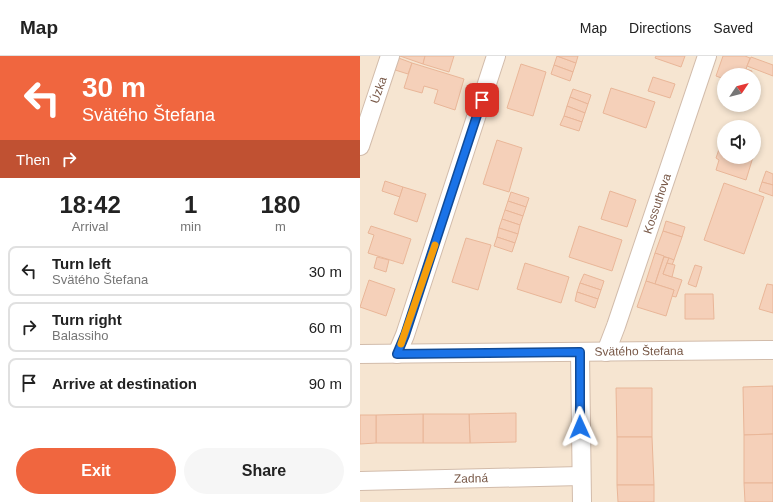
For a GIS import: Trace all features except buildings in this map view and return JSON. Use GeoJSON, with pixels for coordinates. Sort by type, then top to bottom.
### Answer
{"type":"FeatureCollection","features":[{"type":"Feature","properties":{"kind":"street","name":"Úzka"},"geometry":{"type":"LineString","coordinates":[[360,146],[390,56]]}},
{"type":"Feature","properties":{"kind":"street"},"geometry":{"type":"LineString","coordinates":[[397,354],[405,335],[496,56]]}},
{"type":"Feature","properties":{"kind":"street","name":"Kossuthova"},"geometry":{"type":"LineString","coordinates":[[606,352],[707,56]]}},
{"type":"Feature","properties":{"kind":"street","name":"Svätého Štefana"},"geometry":{"type":"LineString","coordinates":[[360,354],[773,350]]}},
{"type":"Feature","properties":{"kind":"street"},"geometry":{"type":"LineString","coordinates":[[580,352],[582,502]]}},
{"type":"Feature","properties":{"kind":"street","name":"Zadná"},"geometry":{"type":"LineString","coordinates":[[360,481],[581,476]]}},
{"type":"Feature","properties":{"kind":"shaded area"},"geometry":{"type":"Polygon","coordinates":[[[360,56],[773,56],[773,502],[360,502],[360,56]]]}},
{"type":"Feature","properties":{"kind":"slow traffic"},"geometry":{"type":"LineString","coordinates":[[401,344],[435,245]]}},
{"type":"Feature","properties":{"kind":"route"},"geometry":{"type":"LineString","coordinates":[[482,100],[405,335],[397,354],[580,352],[580,427]]}}]}
